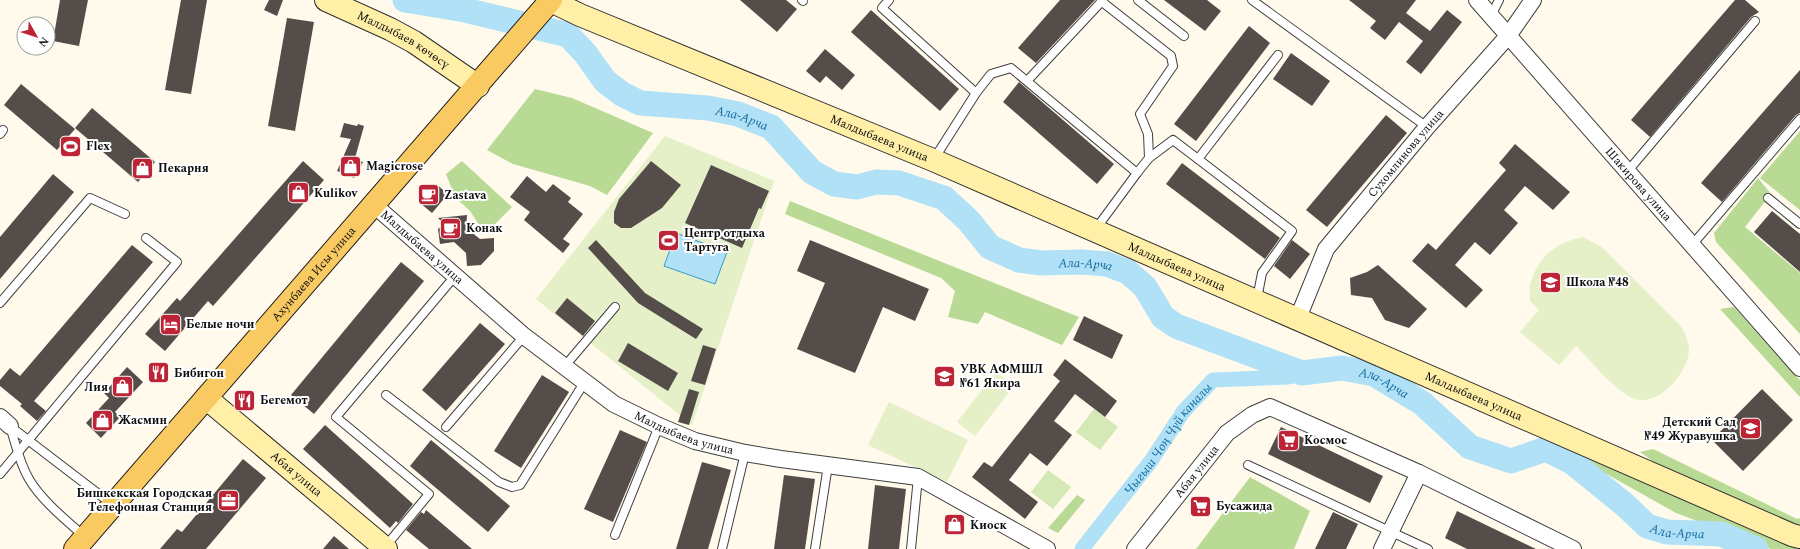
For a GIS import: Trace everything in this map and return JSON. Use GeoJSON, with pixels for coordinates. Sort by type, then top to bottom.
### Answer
{"type":"FeatureCollection","features":[{"type":"Feature","properties":{"kind":"main road","name":"Ахунбаева Исы улица"},"geometry":{"type":"LineString","coordinates":[[80,543],[114,506],[206,398],[478,86],[548,3]]}},
{"type":"Feature","properties":{"kind":"street","name":"Малдыбаев көчөсү"},"geometry":{"type":"LineString","coordinates":[[326,0],[350,10],[402,36],[478,86]]}},
{"type":"Feature","properties":{"kind":"street","name":"Шакирова улица"},"geometry":{"type":"LineString","coordinates":[[1477,0],[1800,368]]}},
{"type":"Feature","properties":{"kind":"street","name":"Сухомлинова улица"},"geometry":{"type":"LineString","coordinates":[[1298,318],[1326,249],[1427,127],[1508,36],[1533,0]]}},
{"type":"Feature","properties":{"kind":"street","name":"Малдыбаева улица"},"geometry":{"type":"LineString","coordinates":[[548,3],[933,160],[1298,318],[1797,540]]}},
{"type":"Feature","properties":{"kind":"street","name":"Малдыбаева улица"},"geometry":{"type":"LineString","coordinates":[[374,205],[524,336],[584,383],[614,404],[659,426],[695,441],[745,453],[918,477],[1047,549]]}},
{"type":"Feature","properties":{"kind":"street","name":"Абая улица"},"geometry":{"type":"LineString","coordinates":[[206,398],[385,548]]}},
{"type":"Feature","properties":{"kind":"street","name":"Абая улица"},"geometry":{"type":"LineString","coordinates":[[1135,549],[1227,433],[1252,415],[1270,407],[1419,473]]}},
{"type":"Feature","properties":{"kind":"street"},"geometry":{"type":"LineString","coordinates":[[1382,549],[1419,473],[1573,549]]}},
{"type":"Feature","properties":{"kind":"lane"},"geometry":{"type":"LineString","coordinates":[[889,0],[882,8],[976,93]]}},
{"type":"Feature","properties":{"kind":"lane"},"geometry":{"type":"LineString","coordinates":[[1138,0],[1184,36]]}},
{"type":"Feature","properties":{"kind":"lane"},"geometry":{"type":"LineString","coordinates":[[1252,0],[1427,127]]}},
{"type":"Feature","properties":{"kind":"lane"},"geometry":{"type":"LineString","coordinates":[[1491,16],[1499,0]]}},
{"type":"Feature","properties":{"kind":"lane"},"geometry":{"type":"LineString","coordinates":[[1028,80],[1102,1],[1171,56],[1173,66],[1140,114],[1148,134],[1149,158]]}},
{"type":"Feature","properties":{"kind":"lane"},"geometry":{"type":"LineString","coordinates":[[1627,172],[1755,21]]}},
{"type":"Feature","properties":{"kind":"lane"},"geometry":{"type":"LineString","coordinates":[[1198,159],[1278,55]]}},
{"type":"Feature","properties":{"kind":"lane"},"geometry":{"type":"LineString","coordinates":[[933,160],[976,93],[991,74],[1011,68],[1028,80],[1136,173]]}},
{"type":"Feature","properties":{"kind":"lane"},"geometry":{"type":"LineString","coordinates":[[1692,245],[1800,119]]}},
{"type":"Feature","properties":{"kind":"lane"},"geometry":{"type":"LineString","coordinates":[[1095,230],[1136,173],[1149,158],[1173,140],[1292,231],[1262,273],[1256,300]]}},
{"type":"Feature","properties":{"kind":"lane"},"geometry":{"type":"LineString","coordinates":[[0,303],[90,198],[125,214]]}},
{"type":"Feature","properties":{"kind":"lane"},"geometry":{"type":"LineString","coordinates":[[1768,198],[1800,224]]}},
{"type":"Feature","properties":{"kind":"lane"},"geometry":{"type":"LineString","coordinates":[[0,474],[177,262],[146,238]]}},
{"type":"Feature","properties":{"kind":"lane"},"geometry":{"type":"LineString","coordinates":[[385,548],[430,494],[336,417],[455,276]]}},
{"type":"Feature","properties":{"kind":"lane"},"geometry":{"type":"LineString","coordinates":[[564,367],[615,307]]}},
{"type":"Feature","properties":{"kind":"lane"},"geometry":{"type":"LineString","coordinates":[[446,427],[524,336]]}},
{"type":"Feature","properties":{"kind":"lane"},"geometry":{"type":"LineString","coordinates":[[386,395],[500,482],[512,487],[520,486],[584,383]]}},
{"type":"Feature","properties":{"kind":"lane"},"geometry":{"type":"LineString","coordinates":[[5,422],[114,506]]}},
{"type":"Feature","properties":{"kind":"lane"},"geometry":{"type":"LineString","coordinates":[[5,422],[29,480],[63,518],[80,543]]}},
{"type":"Feature","properties":{"kind":"lane"},"geometry":{"type":"LineString","coordinates":[[615,535],[659,426]]}},
{"type":"Feature","properties":{"kind":"lane"},"geometry":{"type":"LineString","coordinates":[[722,549],[745,453]]}},
{"type":"Feature","properties":{"kind":"lane"},"geometry":{"type":"LineString","coordinates":[[815,549],[828,465]]}},
{"type":"Feature","properties":{"kind":"lane"},"geometry":{"type":"LineString","coordinates":[[1248,465],[1428,549]]}},
{"type":"Feature","properties":{"kind":"lane"},"geometry":{"type":"LineString","coordinates":[[911,549],[918,477]]}},
{"type":"Feature","properties":{"kind":"green space"},"geometry":{"type":"Polygon","coordinates":[[[535,89],[572,98],[653,133],[607,195],[590,186],[513,164],[487,150],[535,89]]]}},
{"type":"Feature","properties":{"kind":"green space"},"geometry":{"type":"Polygon","coordinates":[[[1800,131],[1800,210],[1760,178],[1800,131]]]}},
{"type":"Feature","properties":{"kind":"green space","name":"Центр отдыха Тартуга"},"geometry":{"type":"Polygon","coordinates":[[[665,136],[774,181],[692,425],[536,299],[665,136]]]}},
{"type":"Feature","properties":{"kind":"green space"},"geometry":{"type":"Polygon","coordinates":[[[462,161],[512,207],[485,234],[470,211],[455,197],[446,174],[462,161]]]}},
{"type":"Feature","properties":{"kind":"green space"},"geometry":{"type":"Polygon","coordinates":[[[1758,178],[1771,194],[1745,227],[1800,273],[1800,334],[1716,242],[1714,233],[1758,178]]]}},
{"type":"Feature","properties":{"kind":"green space"},"geometry":{"type":"Polygon","coordinates":[[[790,201],[1079,317],[1062,345],[985,312],[978,324],[948,317],[955,291],[941,278],[785,214],[790,201]]]}},
{"type":"Feature","properties":{"kind":"green space"},"geometry":{"type":"Polygon","coordinates":[[[1583,237],[1603,248],[1680,325],[1686,336],[1689,353],[1685,365],[1675,381],[1661,394],[1644,400],[1635,399],[1628,396],[1612,383],[1576,346],[1559,365],[1520,332],[1539,310],[1530,301],[1530,286],[1539,264],[1544,257],[1558,246],[1565,242],[1583,237]]]}},
{"type":"Feature","properties":{"kind":"green space"},"geometry":{"type":"Polygon","coordinates":[[[1734,307],[1800,380],[1800,397],[1720,309],[1734,307]]]}},
{"type":"Feature","properties":{"kind":"green space"},"geometry":{"type":"Polygon","coordinates":[[[996,372],[1014,386],[975,436],[957,422],[996,372]]]}},
{"type":"Feature","properties":{"kind":"green space"},"geometry":{"type":"Polygon","coordinates":[[[889,402],[968,440],[947,482],[868,445],[889,402]]]}},
{"type":"Feature","properties":{"kind":"green space"},"geometry":{"type":"Polygon","coordinates":[[[1094,409],[1118,427],[1100,450],[1076,432],[1094,409]]]}},
{"type":"Feature","properties":{"kind":"green space"},"geometry":{"type":"Polygon","coordinates":[[[1653,449],[1797,519],[1800,518],[1800,527],[1668,472],[1640,452],[1653,449]]]}},
{"type":"Feature","properties":{"kind":"green space"},"geometry":{"type":"Polygon","coordinates":[[[1590,455],[1800,545],[1800,549],[1771,549],[1676,513],[1587,463],[1590,455]]]}},
{"type":"Feature","properties":{"kind":"green space"},"geometry":{"type":"Polygon","coordinates":[[[1048,470],[1071,487],[1053,509],[1031,492],[1048,470]]]}},
{"type":"Feature","properties":{"kind":"green space"},"geometry":{"type":"Polygon","coordinates":[[[1250,477],[1310,511],[1294,549],[1196,549],[1250,477]]]}},
{"type":"Feature","properties":{"kind":"green space"},"geometry":{"type":"Polygon","coordinates":[[[1077,495],[1085,500],[1058,533],[1048,528],[1077,495]]]}},
{"type":"Feature","properties":{"kind":"water"},"geometry":{"type":"Polygon","coordinates":[[[676,233],[727,252],[715,284],[664,266],[676,233]]]}},
{"type":"Feature","properties":{"kind":"building"},"geometry":{"type":"Polygon","coordinates":[[[60,0],[88,0],[79,46],[56,42],[56,23],[60,0]]]}},
{"type":"Feature","properties":{"kind":"building"},"geometry":{"type":"Polygon","coordinates":[[[181,0],[207,0],[191,94],[165,90],[181,0]]]}},
{"type":"Feature","properties":{"kind":"building"},"geometry":{"type":"Polygon","coordinates":[[[269,0],[283,0],[277,16],[264,10],[269,0]]]}},
{"type":"Feature","properties":{"kind":"building"},"geometry":{"type":"Polygon","coordinates":[[[740,0],[786,0],[797,9],[777,32],[740,0]]]}},
{"type":"Feature","properties":{"kind":"building"},"geometry":{"type":"Polygon","coordinates":[[[1060,0],[1095,0],[1036,63],[1018,48],[1060,0]]]}},
{"type":"Feature","properties":{"kind":"building"},"geometry":{"type":"Polygon","coordinates":[[[1164,0],[1207,0],[1221,11],[1205,31],[1164,0]]]}},
{"type":"Feature","properties":{"kind":"building"},"geometry":{"type":"Polygon","coordinates":[[[1349,0],[1416,0],[1406,13],[1430,31],[1447,10],[1462,22],[1421,74],[1406,62],[1423,41],[1399,22],[1385,40],[1370,28],[1376,21],[1349,0]]]}},
{"type":"Feature","properties":{"kind":"building"},"geometry":{"type":"Polygon","coordinates":[[[1735,0],[1745,0],[1759,12],[1751,17],[1650,137],[1631,120],[1735,0]]]}},
{"type":"Feature","properties":{"kind":"building"},"geometry":{"type":"Polygon","coordinates":[[[871,10],[959,89],[940,111],[851,32],[871,10]]]}},
{"type":"Feature","properties":{"kind":"building"},"geometry":{"type":"Polygon","coordinates":[[[287,18],[314,22],[295,131],[268,126],[287,18]]]}},
{"type":"Feature","properties":{"kind":"building"},"geometry":{"type":"Polygon","coordinates":[[[1249,26],[1270,43],[1196,141],[1174,124],[1249,26]]]}},
{"type":"Feature","properties":{"kind":"building"},"geometry":{"type":"Polygon","coordinates":[[[825,49],[855,75],[842,90],[826,76],[820,83],[806,71],[825,49]]]}},
{"type":"Feature","properties":{"kind":"building"},"geometry":{"type":"Polygon","coordinates":[[[1291,53],[1330,81],[1312,106],[1273,79],[1291,53]]]}},
{"type":"Feature","properties":{"kind":"building"},"geometry":{"type":"Polygon","coordinates":[[[1800,70],[1800,113],[1796,115],[1722,202],[1701,183],[1800,70]]]}},
{"type":"Feature","properties":{"kind":"building"},"geometry":{"type":"Polygon","coordinates":[[[1019,82],[1114,164],[1097,184],[1003,102],[1019,82]]]}},
{"type":"Feature","properties":{"kind":"building"},"geometry":{"type":"Polygon","coordinates":[[[21,84],[75,129],[57,150],[4,105],[21,84]]]}},
{"type":"Feature","properties":{"kind":"building"},"geometry":{"type":"Polygon","coordinates":[[[92,108],[155,162],[138,182],[75,128],[92,108]]]}},
{"type":"Feature","properties":{"kind":"building"},"geometry":{"type":"Polygon","coordinates":[[[1386,115],[1407,133],[1327,227],[1306,210],[1386,115]]]}},
{"type":"Feature","properties":{"kind":"building"},"geometry":{"type":"Polygon","coordinates":[[[344,123],[364,126],[355,158],[363,162],[354,178],[337,171],[351,139],[340,137],[344,123]]]}},
{"type":"Feature","properties":{"kind":"building"},"geometry":{"type":"Polygon","coordinates":[[[1515,144],[1570,192],[1553,210],[1525,186],[1504,210],[1518,223],[1490,255],[1475,242],[1455,265],[1483,290],[1466,308],[1412,261],[1428,243],[1436,250],[1506,170],[1499,163],[1515,144]]]}},
{"type":"Feature","properties":{"kind":"building"},"geometry":{"type":"Polygon","coordinates":[[[303,161],[324,180],[213,306],[208,301],[165,351],[145,334],[177,298],[180,301],[303,161]]]}},
{"type":"Feature","properties":{"kind":"building"},"geometry":{"type":"Polygon","coordinates":[[[651,161],[681,185],[662,208],[631,228],[621,228],[614,223],[614,212],[619,199],[651,161]]]}},
{"type":"Feature","properties":{"kind":"building"},"geometry":{"type":"Polygon","coordinates":[[[1182,163],[1280,238],[1265,259],[1166,184],[1182,163]]]}},
{"type":"Feature","properties":{"kind":"building"},"geometry":{"type":"Polygon","coordinates":[[[711,165],[769,191],[761,209],[759,208],[742,248],[685,223],[711,165]]]}},
{"type":"Feature","properties":{"kind":"building"},"geometry":{"type":"Polygon","coordinates":[[[53,174],[74,192],[0,279],[0,237],[53,174]]]}},
{"type":"Feature","properties":{"kind":"building"},"geometry":{"type":"Polygon","coordinates":[[[527,176],[546,192],[553,184],[571,198],[568,202],[583,214],[563,239],[570,244],[563,253],[524,220],[530,212],[510,197],[527,176]]]}},
{"type":"Feature","properties":{"kind":"building"},"geometry":{"type":"Polygon","coordinates":[[[436,184],[448,194],[432,213],[420,203],[436,184]]]}},
{"type":"Feature","properties":{"kind":"building"},"geometry":{"type":"Polygon","coordinates":[[[1772,211],[1800,234],[1800,272],[1754,232],[1772,211]]]}},
{"type":"Feature","properties":{"kind":"building"},"geometry":{"type":"Polygon","coordinates":[[[467,215],[466,228],[480,239],[494,238],[494,251],[481,265],[467,266],[466,253],[454,242],[440,244],[438,229],[444,224],[438,218],[467,215]]]}},
{"type":"Feature","properties":{"kind":"building"},"geometry":{"type":"Polygon","coordinates":[[[596,240],[645,293],[703,329],[696,339],[638,303],[588,248],[596,240]]]}},
{"type":"Feature","properties":{"kind":"building"},"geometry":{"type":"Polygon","coordinates":[[[810,240],[929,289],[915,321],[883,307],[855,373],[797,349],[825,283],[797,271],[810,240]]]}},
{"type":"Feature","properties":{"kind":"building"},"geometry":{"type":"Polygon","coordinates":[[[1292,240],[1310,254],[1290,279],[1274,266],[1292,240]]]}},
{"type":"Feature","properties":{"kind":"building"},"geometry":{"type":"Polygon","coordinates":[[[132,245],[153,262],[34,401],[46,411],[37,421],[20,406],[22,404],[0,386],[0,380],[10,368],[20,376],[132,245]]]}},
{"type":"Feature","properties":{"kind":"building"},"geometry":{"type":"Polygon","coordinates":[[[401,262],[424,281],[314,414],[291,395],[401,262]]]}},
{"type":"Feature","properties":{"kind":"building"},"geometry":{"type":"Polygon","coordinates":[[[1378,265],[1427,309],[1409,328],[1385,320],[1372,298],[1351,295],[1350,278],[1367,272],[1378,265]]]}},
{"type":"Feature","properties":{"kind":"building"},"geometry":{"type":"Polygon","coordinates":[[[567,298],[595,321],[583,336],[555,313],[567,298]]]}},
{"type":"Feature","properties":{"kind":"building"},"geometry":{"type":"Polygon","coordinates":[[[1084,316],[1123,335],[1112,359],[1073,340],[1084,316]]]}},
{"type":"Feature","properties":{"kind":"building"},"geometry":{"type":"Polygon","coordinates":[[[480,323],[505,344],[446,411],[422,390],[480,323]]]}},
{"type":"Feature","properties":{"kind":"building"},"geometry":{"type":"Polygon","coordinates":[[[628,343],[678,373],[668,391],[618,361],[628,343]]]}},
{"type":"Feature","properties":{"kind":"building"},"geometry":{"type":"Polygon","coordinates":[[[703,345],[716,349],[705,385],[691,381],[703,345]]]}},
{"type":"Feature","properties":{"kind":"building"},"geometry":{"type":"Polygon","coordinates":[[[1065,359],[1117,401],[1105,417],[1075,394],[1054,421],[1072,435],[1047,466],[1030,453],[1009,480],[1038,502],[1025,519],[972,477],[984,462],[992,467],[1060,381],[1053,375],[1065,359]]]}},
{"type":"Feature","properties":{"kind":"building","name":"Бибигон"},"geometry":{"type":"Polygon","coordinates":[[[159,365],[167,372],[158,382],[150,374],[159,365]]]}},
{"type":"Feature","properties":{"kind":"building"},"geometry":{"type":"Polygon","coordinates":[[[127,367],[143,382],[115,412],[120,417],[101,438],[86,423],[109,398],[104,393],[127,367]]]}},
{"type":"Feature","properties":{"kind":"building"},"geometry":{"type":"Polygon","coordinates":[[[542,375],[569,392],[521,468],[494,451],[542,375]]]}},
{"type":"Feature","properties":{"kind":"building"},"geometry":{"type":"Polygon","coordinates":[[[689,389],[699,392],[689,425],[678,422],[689,389]]]}},
{"type":"Feature","properties":{"kind":"building"},"geometry":{"type":"Polygon","coordinates":[[[1762,389],[1793,420],[1743,471],[1712,440],[1762,389]]]}},
{"type":"Feature","properties":{"kind":"building"},"geometry":{"type":"Polygon","coordinates":[[[325,425],[413,504],[398,523],[396,521],[390,528],[303,449],[325,425]]]}},
{"type":"Feature","properties":{"kind":"building"},"geometry":{"type":"Polygon","coordinates":[[[1281,427],[1383,476],[1370,503],[1268,454],[1281,427]]]}},
{"type":"Feature","properties":{"kind":"building"},"geometry":{"type":"Polygon","coordinates":[[[620,430],[647,442],[613,522],[584,509],[620,430]]]}},
{"type":"Feature","properties":{"kind":"building"},"geometry":{"type":"Polygon","coordinates":[[[431,440],[510,506],[488,532],[410,466],[431,440]]]}},
{"type":"Feature","properties":{"kind":"building","name":"Бишкекская Городская Телефонная Станция"},"geometry":{"type":"Polygon","coordinates":[[[243,459],[266,478],[206,549],[160,549],[177,529],[182,532],[243,459]]]}},
{"type":"Feature","properties":{"kind":"building"},"geometry":{"type":"Polygon","coordinates":[[[702,462],[731,470],[708,549],[676,549],[702,462]]]}},
{"type":"Feature","properties":{"kind":"building"},"geometry":{"type":"Polygon","coordinates":[[[784,475],[815,479],[805,549],[774,549],[784,475]]]}},
{"type":"Feature","properties":{"kind":"building"},"geometry":{"type":"Polygon","coordinates":[[[875,485],[906,489],[899,549],[868,549],[875,485]]]}},
{"type":"Feature","properties":{"kind":"building"},"geometry":{"type":"Polygon","coordinates":[[[426,510],[472,549],[429,549],[406,530],[421,512],[424,514],[426,510]]]}},
{"type":"Feature","properties":{"kind":"building"},"geometry":{"type":"Polygon","coordinates":[[[1457,511],[1536,549],[1467,549],[1445,538],[1457,511]]]}},
{"type":"Feature","properties":{"kind":"building"},"geometry":{"type":"Polygon","coordinates":[[[1333,512],[1358,524],[1346,549],[1315,549],[1333,512]]]}},
{"type":"Feature","properties":{"kind":"building"},"geometry":{"type":"Polygon","coordinates":[[[334,536],[349,549],[323,549],[334,536]]]}},
{"type":"Feature","properties":{"kind":"waterway","name":"Ала-Арча"},"geometry":{"type":"LineString","coordinates":[[405,0],[465,10],[568,35],[585,53],[605,81],[622,94],[640,103],[708,108],[738,114],[771,127],[812,172],[834,184],[857,187],[876,182],[899,183],[944,198],[968,220],[990,247],[1019,260],[1041,263],[1081,262],[1107,264],[1128,272],[1145,287],[1163,317],[1176,326],[1302,373],[1342,368],[1374,374],[1422,403],[1470,447],[1511,461],[1546,449],[1572,462],[1625,505],[1647,526],[1667,532],[1721,534],[1756,549]]}},
{"type":"Feature","properties":{"kind":"waterway","name":"Чыгыш Чоң Чүй каналы"},"geometry":{"type":"LineString","coordinates":[[1082,549],[1151,461],[1183,412],[1213,380],[1288,377],[1302,373]]}},
{"type":"Feature","properties":{"kind":"place","name":"Flex"},"geometry":{"type":"Point","coordinates":[71,146]}},
{"type":"Feature","properties":{"kind":"place","name":"Magicrose"},"geometry":{"type":"Point","coordinates":[350,166]}},
{"type":"Feature","properties":{"kind":"place","name":"Пекарня"},"geometry":{"type":"Point","coordinates":[142,168]}},
{"type":"Feature","properties":{"kind":"place","name":"Kulikov"},"geometry":{"type":"Point","coordinates":[299,193]}},
{"type":"Feature","properties":{"kind":"place","name":"Zastava"},"geometry":{"type":"Point","coordinates":[429,195]}},
{"type":"Feature","properties":{"kind":"place","name":"Конак"},"geometry":{"type":"Point","coordinates":[451,228]}},
{"type":"Feature","properties":{"kind":"place","name":"Центр отдыха Тартуга"},"geometry":{"type":"Point","coordinates":[668,240]}},
{"type":"Feature","properties":{"kind":"place","name":"Школа №48"},"geometry":{"type":"Point","coordinates":[1550,282]}},
{"type":"Feature","properties":{"kind":"place","name":"Белые ночи"},"geometry":{"type":"Point","coordinates":[171,324]}},
{"type":"Feature","properties":{"kind":"place","name":"Бибигон"},"geometry":{"type":"Point","coordinates":[159,373]}},
{"type":"Feature","properties":{"kind":"place","name":"УВК АФМШЛ №61 Якира"},"geometry":{"type":"Point","coordinates":[945,376]}},
{"type":"Feature","properties":{"kind":"place","name":"Лия"},"geometry":{"type":"Point","coordinates":[123,387]}},
{"type":"Feature","properties":{"kind":"place","name":"Бегемот"},"geometry":{"type":"Point","coordinates":[245,400]}},
{"type":"Feature","properties":{"kind":"place","name":"Жасмин"},"geometry":{"type":"Point","coordinates":[103,420]}},
{"type":"Feature","properties":{"kind":"place","name":"Детский Сад №49 Журавушка"},"geometry":{"type":"Point","coordinates":[1751,429]}},
{"type":"Feature","properties":{"kind":"place","name":"Космос"},"geometry":{"type":"Point","coordinates":[1288,440]}},
{"type":"Feature","properties":{"kind":"place","name":"Бишкекская Городская Телефонная Станция"},"geometry":{"type":"Point","coordinates":[228,500]}},
{"type":"Feature","properties":{"kind":"place","name":"Бусажида"},"geometry":{"type":"Point","coordinates":[1200,506]}},
{"type":"Feature","properties":{"kind":"place","name":"Киоск"},"geometry":{"type":"Point","coordinates":[955,525]}}]}
